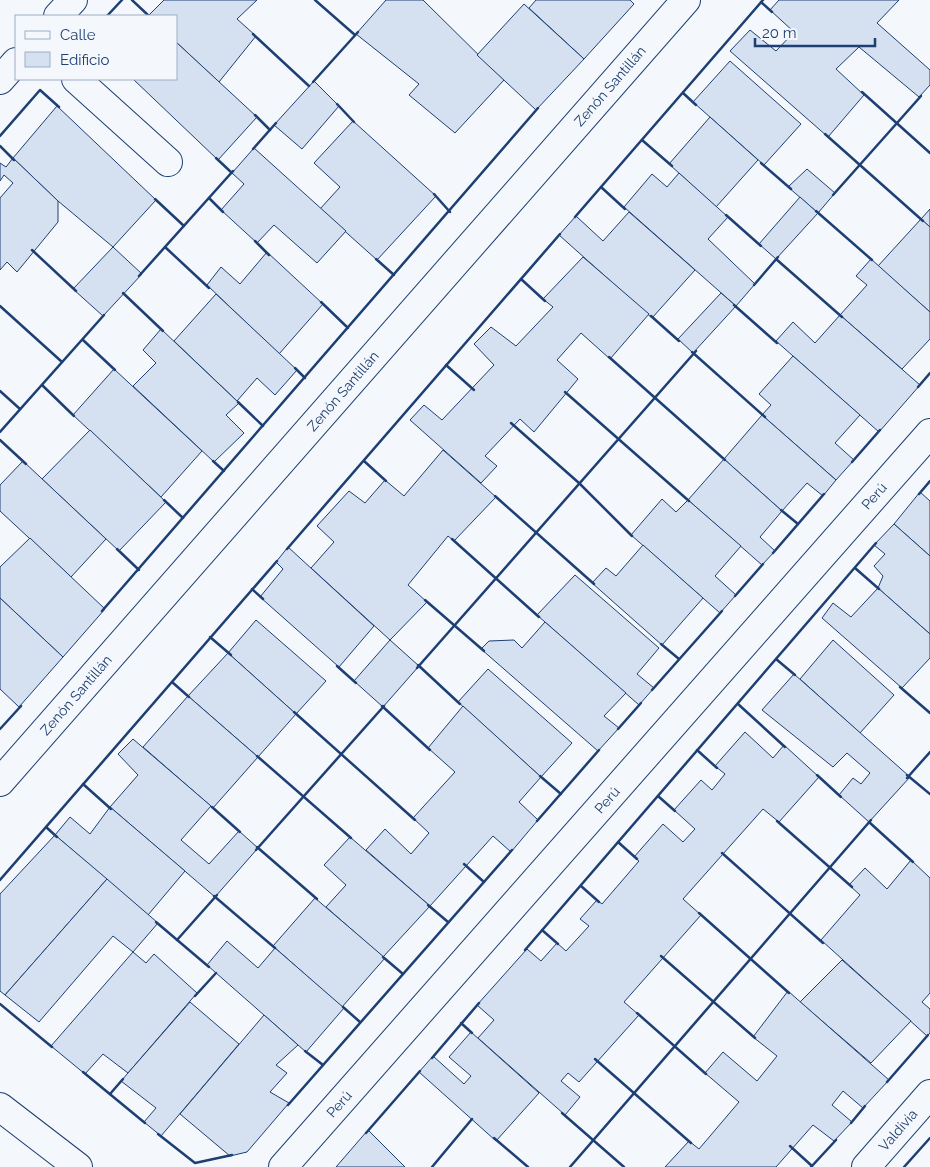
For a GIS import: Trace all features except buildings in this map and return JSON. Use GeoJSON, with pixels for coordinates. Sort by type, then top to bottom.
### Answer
{"type":"FeatureCollection","features":[{"type":"Feature","properties":{"kind":"street"},"geometry":{"type":"LineString","coordinates":[[59,15],[73,0]]}},
{"type":"Feature","properties":{"kind":"street","name":"Zenón Santillán"},"geometry":{"type":"LineString","coordinates":[[0,782],[686,0]]}},
{"type":"Feature","properties":{"kind":"street"},"geometry":{"type":"LineString","coordinates":[[0,80],[15,63]]}},
{"type":"Feature","properties":{"kind":"street"},"geometry":{"type":"LineString","coordinates":[[77,80],[168,162]]}},
{"type":"Feature","properties":{"kind":"street","name":"Perú"},"geometry":{"type":"LineString","coordinates":[[284,1167],[930,433]]}},
{"type":"Feature","properties":{"kind":"street","name":"Valdivia"},"geometry":{"type":"LineString","coordinates":[[866,1167],[930,1094]]}},
{"type":"Feature","properties":{"kind":"street"},"geometry":{"type":"LineString","coordinates":[[0,1107],[78,1167]]}},
{"type":"Feature","properties":{"kind":"wall"},"geometry":{"type":"LineString","coordinates":[[108,15],[122,0]]}},
{"type":"Feature","properties":{"kind":"wall"},"geometry":{"type":"LineString","coordinates":[[132,0],[148,15]]}},
{"type":"Feature","properties":{"kind":"wall"},"geometry":{"type":"LineString","coordinates":[[315,0],[355,35]]}},
{"type":"Feature","properties":{"kind":"wall"},"geometry":{"type":"LineString","coordinates":[[575,217],[763,0]]}},
{"type":"Feature","properties":{"kind":"wall"},"geometry":{"type":"LineString","coordinates":[[761,2],[772,12]]}},
{"type":"Feature","properties":{"kind":"wall"},"geometry":{"type":"LineString","coordinates":[[313,82],[358,32]]}},
{"type":"Feature","properties":{"kind":"wall"},"geometry":{"type":"LineString","coordinates":[[253,34],[309,86]]}},
{"type":"Feature","properties":{"kind":"wall"},"geometry":{"type":"LineString","coordinates":[[0,136],[40,90],[59,107]]}},
{"type":"Feature","properties":{"kind":"wall"},"geometry":{"type":"LineString","coordinates":[[862,92],[930,153]]}},
{"type":"Feature","properties":{"kind":"wall"},"geometry":{"type":"LineString","coordinates":[[683,93],[696,105]]}},
{"type":"Feature","properties":{"kind":"wall"},"geometry":{"type":"LineString","coordinates":[[833,195],[921,96]]}},
{"type":"Feature","properties":{"kind":"wall"},"geometry":{"type":"LineString","coordinates":[[337,104],[354,122]]}},
{"type":"Feature","properties":{"kind":"wall"},"geometry":{"type":"LineString","coordinates":[[102,611],[538,108]]}},
{"type":"Feature","properties":{"kind":"wall"},"geometry":{"type":"LineString","coordinates":[[255,115],[270,130]]}},
{"type":"Feature","properties":{"kind":"wall"},"geometry":{"type":"LineString","coordinates":[[253,149],[276,123]]}},
{"type":"Feature","properties":{"kind":"wall"},"geometry":{"type":"LineString","coordinates":[[825,134],[923,221]]}},
{"type":"Feature","properties":{"kind":"wall"},"geometry":{"type":"LineString","coordinates":[[642,140],[672,166]]}},
{"type":"Feature","properties":{"kind":"wall"},"geometry":{"type":"LineString","coordinates":[[0,146],[14,160]]}},
{"type":"Feature","properties":{"kind":"wall"},"geometry":{"type":"LineString","coordinates":[[216,158],[232,173]]}},
{"type":"Feature","properties":{"kind":"wall"},"geometry":{"type":"LineString","coordinates":[[761,163],[791,189]]}},
{"type":"Feature","properties":{"kind":"wall"},"geometry":{"type":"LineString","coordinates":[[139,276],[233,171]]}},
{"type":"Feature","properties":{"kind":"wall"},"geometry":{"type":"LineString","coordinates":[[601,187],[625,209]]}},
{"type":"Feature","properties":{"kind":"wall"},"geometry":{"type":"LineString","coordinates":[[434,194],[450,212]]}},
{"type":"Feature","properties":{"kind":"wall"},"geometry":{"type":"LineString","coordinates":[[209,198],[223,212]]}},
{"type":"Feature","properties":{"kind":"wall"},"geometry":{"type":"LineString","coordinates":[[155,199],[184,226]]}},
{"type":"Feature","properties":{"kind":"wall"},"geometry":{"type":"LineString","coordinates":[[816,211],[872,260]]}},
{"type":"Feature","properties":{"kind":"wall"},"geometry":{"type":"LineString","coordinates":[[726,215],[761,246]]}},
{"type":"Feature","properties":{"kind":"wall"},"geometry":{"type":"LineString","coordinates":[[287,549],[560,234]]}},
{"type":"Feature","properties":{"kind":"wall"},"geometry":{"type":"LineString","coordinates":[[255,241],[269,255]]}},
{"type":"Feature","properties":{"kind":"wall"},"geometry":{"type":"LineString","coordinates":[[165,247],[209,288]]}},
{"type":"Feature","properties":{"kind":"wall"},"geometry":{"type":"LineString","coordinates":[[32,250],[76,291]]}},
{"type":"Feature","properties":{"kind":"wall"},"geometry":{"type":"LineString","coordinates":[[754,285],[778,257]]}},
{"type":"Feature","properties":{"kind":"wall"},"geometry":{"type":"LineString","coordinates":[[376,259],[394,275]]}},
{"type":"Feature","properties":{"kind":"wall"},"geometry":{"type":"LineString","coordinates":[[776,259],[842,317]]}},
{"type":"Feature","properties":{"kind":"wall"},"geometry":{"type":"LineString","coordinates":[[521,279],[545,301]]}},
{"type":"Feature","properties":{"kind":"wall"},"geometry":{"type":"LineString","coordinates":[[123,293],[163,331]]}},
{"type":"Feature","properties":{"kind":"wall"},"geometry":{"type":"LineString","coordinates":[[321,302],[348,328]]}},
{"type":"Feature","properties":{"kind":"wall"},"geometry":{"type":"LineString","coordinates":[[734,305],[777,343]]}},
{"type":"Feature","properties":{"kind":"wall"},"geometry":{"type":"LineString","coordinates":[[0,306],[62,362]]}},
{"type":"Feature","properties":{"kind":"wall"},"geometry":{"type":"LineString","coordinates":[[0,432],[104,315]]}},
{"type":"Feature","properties":{"kind":"wall"},"geometry":{"type":"LineString","coordinates":[[651,316],[679,341]]}},
{"type":"Feature","properties":{"kind":"wall"},"geometry":{"type":"LineString","coordinates":[[83,340],[115,370]]}},
{"type":"Feature","properties":{"kind":"wall"},"geometry":{"type":"LineString","coordinates":[[417,668],[696,351]]}},
{"type":"Feature","properties":{"kind":"wall"},"geometry":{"type":"LineString","coordinates":[[692,352],[765,417]]}},
{"type":"Feature","properties":{"kind":"wall"},"geometry":{"type":"LineString","coordinates":[[609,357],[725,460]]}},
{"type":"Feature","properties":{"kind":"wall"},"geometry":{"type":"LineString","coordinates":[[446,365],[474,390]]}},
{"type":"Feature","properties":{"kind":"wall"},"geometry":{"type":"LineString","coordinates":[[295,368],[305,378]]}},
{"type":"Feature","properties":{"kind":"wall"},"geometry":{"type":"LineString","coordinates":[[918,387],[930,373]]}},
{"type":"Feature","properties":{"kind":"wall"},"geometry":{"type":"LineString","coordinates":[[42,385],[74,416]]}},
{"type":"Feature","properties":{"kind":"wall"},"geometry":{"type":"LineString","coordinates":[[0,391],[20,409]]}},
{"type":"Feature","properties":{"kind":"wall"},"geometry":{"type":"LineString","coordinates":[[565,392],[689,501]]}},
{"type":"Feature","properties":{"kind":"wall"},"geometry":{"type":"LineString","coordinates":[[238,402],[263,426]]}},
{"type":"Feature","properties":{"kind":"wall"},"geometry":{"type":"LineString","coordinates":[[511,423],[579,483],[632,536]]}},
{"type":"Feature","properties":{"kind":"wall"},"geometry":{"type":"LineString","coordinates":[[852,462],[880,430]]}},
{"type":"Feature","properties":{"kind":"wall"},"geometry":{"type":"LineString","coordinates":[[0,440],[26,464]]}},
{"type":"Feature","properties":{"kind":"wall"},"geometry":{"type":"LineString","coordinates":[[213,461],[224,471]]}},
{"type":"Feature","properties":{"kind":"wall"},"geometry":{"type":"LineString","coordinates":[[364,461],[386,481]]}},
{"type":"Feature","properties":{"kind":"wall"},"geometry":{"type":"LineString","coordinates":[[919,494],[930,481]]}},
{"type":"Feature","properties":{"kind":"wall"},"geometry":{"type":"LineString","coordinates":[[773,553],[824,494]]}},
{"type":"Feature","properties":{"kind":"wall"},"geometry":{"type":"LineString","coordinates":[[495,496],[594,584]]}},
{"type":"Feature","properties":{"kind":"wall"},"geometry":{"type":"LineString","coordinates":[[164,500],[183,518]]}},
{"type":"Feature","properties":{"kind":"wall"},"geometry":{"type":"LineString","coordinates":[[781,510],[798,524]]}},
{"type":"Feature","properties":{"kind":"wall"},"geometry":{"type":"LineString","coordinates":[[452,539],[539,617]]}},
{"type":"Feature","properties":{"kind":"wall"},"geometry":{"type":"LineString","coordinates":[[525,950],[876,543]]}},
{"type":"Feature","properties":{"kind":"wall"},"geometry":{"type":"LineString","coordinates":[[117,549],[139,570]]}},
{"type":"Feature","properties":{"kind":"wall"},"geometry":{"type":"LineString","coordinates":[[0,880],[277,561]]}},
{"type":"Feature","properties":{"kind":"wall"},"geometry":{"type":"LineString","coordinates":[[735,596],[763,564]]}},
{"type":"Feature","properties":{"kind":"wall"},"geometry":{"type":"LineString","coordinates":[[855,568],[879,589]]}},
{"type":"Feature","properties":{"kind":"wall"},"geometry":{"type":"LineString","coordinates":[[252,589],[263,599]]}},
{"type":"Feature","properties":{"kind":"wall"},"geometry":{"type":"LineString","coordinates":[[425,600],[484,651]]}},
{"type":"Feature","properties":{"kind":"wall"},"geometry":{"type":"LineString","coordinates":[[652,690],[722,611]]}},
{"type":"Feature","properties":{"kind":"wall"},"geometry":{"type":"LineString","coordinates":[[210,637],[231,655]]}},
{"type":"Feature","properties":{"kind":"wall"},"geometry":{"type":"LineString","coordinates":[[661,644],[679,659]]}},
{"type":"Feature","properties":{"kind":"wall"},"geometry":{"type":"LineString","coordinates":[[776,659],[795,675]]}},
{"type":"Feature","properties":{"kind":"wall"},"geometry":{"type":"LineString","coordinates":[[418,665],[460,704]]}},
{"type":"Feature","properties":{"kind":"wall"},"geometry":{"type":"LineString","coordinates":[[337,666],[356,683]]}},
{"type":"Feature","properties":{"kind":"wall"},"geometry":{"type":"LineString","coordinates":[[172,682],[189,697]]}},
{"type":"Feature","properties":{"kind":"wall"},"geometry":{"type":"LineString","coordinates":[[900,687],[930,713]]}},
{"type":"Feature","properties":{"kind":"wall"},"geometry":{"type":"LineString","coordinates":[[618,729],[641,703]]}},
{"type":"Feature","properties":{"kind":"wall"},"geometry":{"type":"LineString","coordinates":[[738,704],[785,747]]}},
{"type":"Feature","properties":{"kind":"wall"},"geometry":{"type":"LineString","coordinates":[[0,729],[21,706]]}},
{"type":"Feature","properties":{"kind":"wall"},"geometry":{"type":"LineString","coordinates":[[382,706],[430,750]]}},
{"type":"Feature","properties":{"kind":"wall"},"geometry":{"type":"LineString","coordinates":[[256,850],[384,706]]}},
{"type":"Feature","properties":{"kind":"wall"},"geometry":{"type":"LineString","coordinates":[[294,712],[415,820]]}},
{"type":"Feature","properties":{"kind":"wall"},"geometry":{"type":"LineString","coordinates":[[537,821],[599,750]]}},
{"type":"Feature","properties":{"kind":"wall"},"geometry":{"type":"LineString","coordinates":[[697,750],[717,768]]}},
{"type":"Feature","properties":{"kind":"wall"},"geometry":{"type":"LineString","coordinates":[[907,778],[930,752]]}},
{"type":"Feature","properties":{"kind":"wall"},"geometry":{"type":"LineString","coordinates":[[257,756],[351,838]]}},
{"type":"Feature","properties":{"kind":"wall"},"geometry":{"type":"LineString","coordinates":[[817,775],[841,797]]}},
{"type":"Feature","properties":{"kind":"wall"},"geometry":{"type":"LineString","coordinates":[[907,775],[930,794]]}},
{"type":"Feature","properties":{"kind":"wall"},"geometry":{"type":"LineString","coordinates":[[540,776],[561,794]]}},
{"type":"Feature","properties":{"kind":"wall"},"geometry":{"type":"LineString","coordinates":[[83,784],[111,809]]}},
{"type":"Feature","properties":{"kind":"wall"},"geometry":{"type":"LineString","coordinates":[[658,796],[675,811]]}},
{"type":"Feature","properties":{"kind":"wall"},"geometry":{"type":"LineString","coordinates":[[212,807],[240,832]]}},
{"type":"Feature","properties":{"kind":"wall"},"geometry":{"type":"LineString","coordinates":[[570,1167],[871,820]]}},
{"type":"Feature","properties":{"kind":"wall"},"geometry":{"type":"LineString","coordinates":[[777,821],[852,887]]}},
{"type":"Feature","properties":{"kind":"wall"},"geometry":{"type":"LineString","coordinates":[[869,822],[913,862]]}},
{"type":"Feature","properties":{"kind":"wall"},"geometry":{"type":"LineString","coordinates":[[46,827],[57,837]]}},
{"type":"Feature","properties":{"kind":"wall"},"geometry":{"type":"LineString","coordinates":[[618,842],[637,859]]}},
{"type":"Feature","properties":{"kind":"wall"},"geometry":{"type":"LineString","coordinates":[[257,847],[317,899]]}},
{"type":"Feature","properties":{"kind":"wall"},"geometry":{"type":"LineString","coordinates":[[288,1105],[512,850]]}},
{"type":"Feature","properties":{"kind":"wall"},"geometry":{"type":"LineString","coordinates":[[722,853],[823,943]]}},
{"type":"Feature","properties":{"kind":"wall"},"geometry":{"type":"LineString","coordinates":[[464,864],[484,882]]}},
{"type":"Feature","properties":{"kind":"wall"},"geometry":{"type":"LineString","coordinates":[[581,886],[599,902]]}},
{"type":"Feature","properties":{"kind":"wall"},"geometry":{"type":"LineString","coordinates":[[177,940],[217,895]]}},
{"type":"Feature","properties":{"kind":"wall"},"geometry":{"type":"LineString","coordinates":[[214,896],[275,948]]}},
{"type":"Feature","properties":{"kind":"wall"},"geometry":{"type":"LineString","coordinates":[[428,905],[448,922]]}},
{"type":"Feature","properties":{"kind":"wall"},"geometry":{"type":"LineString","coordinates":[[699,913],[789,993]]}},
{"type":"Feature","properties":{"kind":"wall"},"geometry":{"type":"LineString","coordinates":[[156,922],[209,967]]}},
{"type":"Feature","properties":{"kind":"wall"},"geometry":{"type":"LineString","coordinates":[[542,930],[558,944]]}},
{"type":"Feature","properties":{"kind":"wall"},"geometry":{"type":"LineString","coordinates":[[661,956],[755,1038]]}},
{"type":"Feature","properties":{"kind":"wall"},"geometry":{"type":"LineString","coordinates":[[383,957],[403,974]]}},
{"type":"Feature","properties":{"kind":"wall"},"geometry":{"type":"LineString","coordinates":[[195,996],[216,973]]}},
{"type":"Feature","properties":{"kind":"wall"},"geometry":{"type":"LineString","coordinates":[[432,1058],[479,1003]]}},
{"type":"Feature","properties":{"kind":"wall"},"geometry":{"type":"LineString","coordinates":[[0,1004],[52,1047]]}},
{"type":"Feature","properties":{"kind":"wall"},"geometry":{"type":"LineString","coordinates":[[343,1007],[360,1022]]}},
{"type":"Feature","properties":{"kind":"wall"},"geometry":{"type":"LineString","coordinates":[[637,1013],[706,1074]]}},
{"type":"Feature","properties":{"kind":"wall"},"geometry":{"type":"LineString","coordinates":[[461,1023],[472,1033]]}},
{"type":"Feature","properties":{"kind":"wall"},"geometry":{"type":"LineString","coordinates":[[887,1082],[928,1035]]}},
{"type":"Feature","properties":{"kind":"wall"},"geometry":{"type":"LineString","coordinates":[[305,1051],[323,1065]]}},
{"type":"Feature","properties":{"kind":"wall"},"geometry":{"type":"LineString","coordinates":[[595,1059],[691,1143]]}},
{"type":"Feature","properties":{"kind":"wall"},"geometry":{"type":"LineString","coordinates":[[366,1133],[420,1071]]}},
{"type":"Feature","properties":{"kind":"wall"},"geometry":{"type":"LineString","coordinates":[[83,1072],[145,1123]]}},
{"type":"Feature","properties":{"kind":"wall"},"geometry":{"type":"LineString","coordinates":[[110,1094],[123,1079]]}},
{"type":"Feature","properties":{"kind":"wall"},"geometry":{"type":"LineString","coordinates":[[851,1123],[865,1106]]}},
{"type":"Feature","properties":{"kind":"wall"},"geometry":{"type":"LineString","coordinates":[[562,1113],[624,1167]]}},
{"type":"Feature","properties":{"kind":"wall"},"geometry":{"type":"LineString","coordinates":[[432,1167],[472,1119]]}},
{"type":"Feature","properties":{"kind":"wall"},"geometry":{"type":"LineString","coordinates":[[158,1134],[195,1163],[232,1155]]}},
{"type":"Feature","properties":{"kind":"wall"},"geometry":{"type":"LineString","coordinates":[[494,1138],[528,1167]]}},
{"type":"Feature","properties":{"kind":"wall"},"geometry":{"type":"LineString","coordinates":[[904,1167],[930,1138]]}},
{"type":"Feature","properties":{"kind":"wall"},"geometry":{"type":"LineString","coordinates":[[811,1167],[836,1140]]}},
{"type":"Feature","properties":{"kind":"wall"},"geometry":{"type":"LineString","coordinates":[[790,1146],[812,1166]]}}]}
